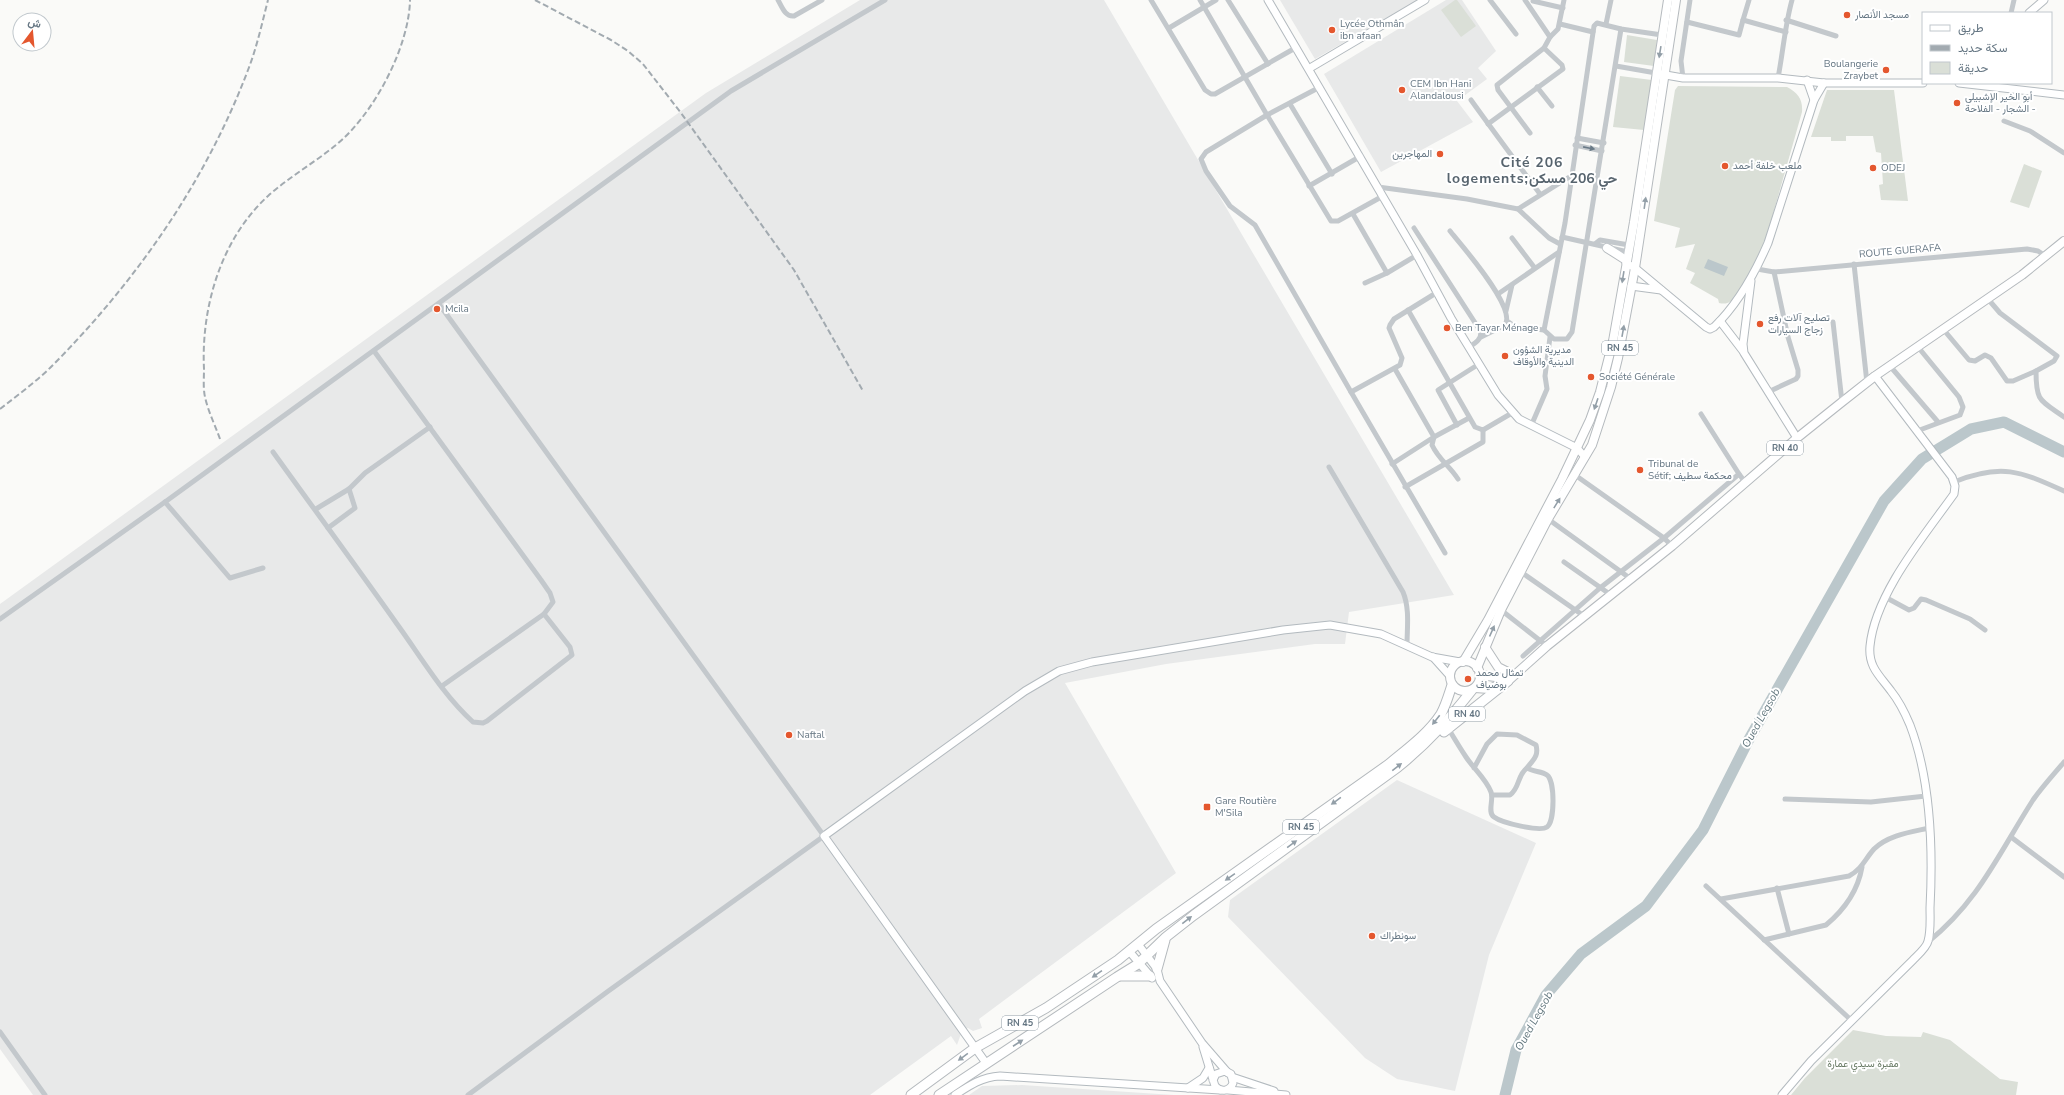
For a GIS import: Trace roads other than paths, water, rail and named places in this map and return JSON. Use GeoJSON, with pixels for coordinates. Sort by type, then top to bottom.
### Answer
{"type":"FeatureCollection","features":[{"type":"Feature","properties":{"kind":"highway","name":"RN 40"},"geometry":{"type":"LineString","coordinates":[[1425,746],[1513,675]]}},
{"type":"Feature","properties":{"kind":"highway","name":"RN 45"},"geometry":{"type":"LineString","coordinates":[[911,1095],[976,1048],[1046,1008],[1395,760],[1433,724],[1441,713],[1451,681]]}},
{"type":"Feature","properties":{"kind":"highway","name":"RN 45"},"geometry":{"type":"LineString","coordinates":[[939,1095],[1138,964],[1166,937],[1370,788],[1425,746],[1474,689]]}},
{"type":"Feature","properties":{"kind":"highway"},"geometry":{"type":"LineString","coordinates":[[1157,969],[1166,937]]}},
{"type":"Feature","properties":{"kind":"highway"},"geometry":{"type":"LineString","coordinates":[[1117,977],[1136,975],[1150,976]]}},
{"type":"Feature","properties":{"kind":"main road","name":"RN 45"},"geometry":{"type":"LineString","coordinates":[[1479,671],[1485,647],[1501,610],[1548,519],[1585,457],[1596,433],[1615,372],[1635,268],[1660,74],[1662,35],[1668,0]]}},
{"type":"Feature","properties":{"kind":"main road","name":"RN 45"},"geometry":{"type":"LineString","coordinates":[[1461,662],[1508,583],[1577,448],[1590,420],[1608,365],[1660,74],[1676,0]]}},
{"type":"Feature","properties":{"kind":"main road","name":"RN 40"},"geometry":{"type":"LineString","coordinates":[[1513,675],[1544,643],[1584,616],[1672,546],[1797,438],[1875,376],[1988,299],[2064,241]]}},
{"type":"Feature","properties":{"kind":"main road"},"geometry":{"type":"LineString","coordinates":[[1606,248],[1627,255]]}},
{"type":"Feature","properties":{"kind":"main road"},"geometry":{"type":"LineString","coordinates":[[1485,647],[1498,667],[1513,675]]}},
{"type":"Feature","properties":{"kind":"main road"},"geometry":{"type":"LineString","coordinates":[[1461,662],[1471,663],[1479,671],[1503,678],[1513,675],[1489,689],[1459,690],[1451,681],[1453,668],[1461,662]]}},
{"type":"Feature","properties":{"kind":"main road"},"geometry":{"type":"LineString","coordinates":[[1474,689],[1479,671]]}},
{"type":"Feature","properties":{"kind":"street"},"geometry":{"type":"LineString","coordinates":[[778,0],[787,15],[790,17],[822,0]]}},
{"type":"Feature","properties":{"kind":"street"},"geometry":{"type":"LineString","coordinates":[[0,619],[440,304],[731,91],[884,0]]}},
{"type":"Feature","properties":{"kind":"street"},"geometry":{"type":"LineString","coordinates":[[1151,0],[1207,93],[1215,94],[1297,47]]}},
{"type":"Feature","properties":{"kind":"street"},"geometry":{"type":"LineString","coordinates":[[1200,0],[1244,77],[1331,221],[1338,221],[1353,214],[1383,196]]}},
{"type":"Feature","properties":{"kind":"street"},"geometry":{"type":"LineString","coordinates":[[1169,28],[1216,0]]}},
{"type":"Feature","properties":{"kind":"street"},"geometry":{"type":"LineString","coordinates":[[1228,0],[1268,64]]}},
{"type":"Feature","properties":{"kind":"street"},"geometry":{"type":"LineString","coordinates":[[1268,0],[1310,68],[1418,255],[1436,293],[1498,395],[1512,413],[1530,426],[1577,448],[1585,457]]}},
{"type":"Feature","properties":{"kind":"street"},"geometry":{"type":"LineString","coordinates":[[1310,68],[1425,0]]}},
{"type":"Feature","properties":{"kind":"street"},"geometry":{"type":"LineString","coordinates":[[1490,0],[1516,34]]}},
{"type":"Feature","properties":{"kind":"street"},"geometry":{"type":"LineString","coordinates":[[1525,0],[1550,37]]}},
{"type":"Feature","properties":{"kind":"street"},"geometry":{"type":"LineString","coordinates":[[1530,133],[1498,90],[1498,83],[1544,48],[1560,24],[1564,0]]}},
{"type":"Feature","properties":{"kind":"street"},"geometry":{"type":"LineString","coordinates":[[1606,24],[1611,0]]}},
{"type":"Feature","properties":{"kind":"street"},"geometry":{"type":"LineString","coordinates":[[1683,78],[1681,61],[1690,0]]}},
{"type":"Feature","properties":{"kind":"street"},"geometry":{"type":"LineString","coordinates":[[1687,22],[1739,35],[1749,0]]}},
{"type":"Feature","properties":{"kind":"street"},"geometry":{"type":"LineString","coordinates":[[1778,78],[1786,32],[1786,20],[1792,0]]}},
{"type":"Feature","properties":{"kind":"street"},"geometry":{"type":"LineString","coordinates":[[2011,12],[2014,0]]}},
{"type":"Feature","properties":{"kind":"street"},"geometry":{"type":"LineString","coordinates":[[2030,12],[2044,0]]}},
{"type":"Feature","properties":{"kind":"street"},"geometry":{"type":"LineString","coordinates":[[1533,1],[1563,8]]}},
{"type":"Feature","properties":{"kind":"street"},"geometry":{"type":"LineString","coordinates":[[1743,20],[1786,32]]}},
{"type":"Feature","properties":{"kind":"street"},"geometry":{"type":"LineString","coordinates":[[1786,20],[1836,36]]}},
{"type":"Feature","properties":{"kind":"street"},"geometry":{"type":"LineString","coordinates":[[1560,24],[1593,32]]}},
{"type":"Feature","properties":{"kind":"street"},"geometry":{"type":"LineString","coordinates":[[1544,330],[1562,237],[1595,24],[1606,24],[1621,29],[1662,35]]}},
{"type":"Feature","properties":{"kind":"street"},"geometry":{"type":"LineString","coordinates":[[1507,321],[1516,327],[1544,330],[1550,337],[1558,340],[1567,339],[1572,332],[1588,243],[1621,29]]}},
{"type":"Feature","properties":{"kind":"street"},"geometry":{"type":"LineString","coordinates":[[1488,124],[1563,67],[1544,48]]}},
{"type":"Feature","properties":{"kind":"street"},"geometry":{"type":"LineString","coordinates":[[1616,66],[1683,78],[1778,78],[1824,83],[1922,83]]}},
{"type":"Feature","properties":{"kind":"street"},"geometry":{"type":"LineString","coordinates":[[1807,80],[1814,100]]}},
{"type":"Feature","properties":{"kind":"street"},"geometry":{"type":"LineString","coordinates":[[1594,244],[1600,240],[1627,255],[1635,268],[1676,305],[1706,327],[1713,328],[1720,321],[1757,269],[1768,243],[1814,100],[1824,83]]}},
{"type":"Feature","properties":{"kind":"street"},"geometry":{"type":"LineString","coordinates":[[1968,84],[2064,95]]}},
{"type":"Feature","properties":{"kind":"street"},"geometry":{"type":"LineString","coordinates":[[1320,87],[1267,115],[1206,152],[1201,159],[1206,171],[1230,206],[1255,225],[1405,487],[1445,553]]}},
{"type":"Feature","properties":{"kind":"street"},"geometry":{"type":"LineString","coordinates":[[1537,87],[1552,106]]}},
{"type":"Feature","properties":{"kind":"street"},"geometry":{"type":"LineString","coordinates":[[1471,100],[1540,194]]}},
{"type":"Feature","properties":{"kind":"street"},"geometry":{"type":"LineString","coordinates":[[1290,104],[1332,174]]}},
{"type":"Feature","properties":{"kind":"street"},"geometry":{"type":"LineString","coordinates":[[2004,121],[2030,130],[2064,153]]}},
{"type":"Feature","properties":{"kind":"street"},"geometry":{"type":"LineString","coordinates":[[1577,138],[1604,143]]}},
{"type":"Feature","properties":{"kind":"street"},"geometry":{"type":"LineString","coordinates":[[1575,146],[1602,151]]}},
{"type":"Feature","properties":{"kind":"street"},"geometry":{"type":"LineString","coordinates":[[1309,186],[1361,156]]}},
{"type":"Feature","properties":{"kind":"street"},"geometry":{"type":"LineString","coordinates":[[1518,209],[1571,176]]}},
{"type":"Feature","properties":{"kind":"street"},"geometry":{"type":"LineString","coordinates":[[1378,188],[1467,199],[1518,209],[1548,238],[1560,244]]}},
{"type":"Feature","properties":{"kind":"street"},"geometry":{"type":"LineString","coordinates":[[1353,214],[1388,273]]}},
{"type":"Feature","properties":{"kind":"street"},"geometry":{"type":"LineString","coordinates":[[1414,228],[1477,326],[1481,336]]}},
{"type":"Feature","properties":{"kind":"street"},"geometry":{"type":"LineString","coordinates":[[1450,231],[1498,294],[1506,311]]}},
{"type":"Feature","properties":{"kind":"street"},"geometry":{"type":"LineString","coordinates":[[1562,237],[1606,248]]}},
{"type":"Feature","properties":{"kind":"street"},"geometry":{"type":"LineString","coordinates":[[1512,238],[1534,267]]}},
{"type":"Feature","properties":{"kind":"street","name":"ROUTE GUERAFA"},"geometry":{"type":"LineString","coordinates":[[1757,269],[1774,272],[2028,249],[2044,255]]}},
{"type":"Feature","properties":{"kind":"street"},"geometry":{"type":"LineString","coordinates":[[1498,294],[1512,285],[1534,267],[1559,252]]}},
{"type":"Feature","properties":{"kind":"street"},"geometry":{"type":"LineString","coordinates":[[1364,283],[1388,273],[1418,255]]}},
{"type":"Feature","properties":{"kind":"street"},"geometry":{"type":"LineString","coordinates":[[1854,264],[1867,383]]}},
{"type":"Feature","properties":{"kind":"street"},"geometry":{"type":"LineString","coordinates":[[1768,392],[1796,379],[1799,373],[1786,329],[1774,272]]}},
{"type":"Feature","properties":{"kind":"street"},"geometry":{"type":"LineString","coordinates":[[1744,352],[1743,344],[1751,279]]}},
{"type":"Feature","properties":{"kind":"street"},"geometry":{"type":"LineString","coordinates":[[1469,347],[1481,336],[1505,325],[1507,321],[1506,311],[1512,285]]}},
{"type":"Feature","properties":{"kind":"street"},"geometry":{"type":"LineString","coordinates":[[1631,286],[1661,290]]}},
{"type":"Feature","properties":{"kind":"street"},"geometry":{"type":"LineString","coordinates":[[1350,392],[1395,369],[1402,363],[1402,358],[1390,324],[1394,319],[1436,293]]}},
{"type":"Feature","properties":{"kind":"street"},"geometry":{"type":"LineString","coordinates":[[1943,329],[1969,360],[1975,361],[1985,355],[1991,358],[2007,381],[2013,381],[2056,360],[2056,354],[2000,313],[1988,299]]}},
{"type":"Feature","properties":{"kind":"street"},"geometry":{"type":"LineString","coordinates":[[440,304],[986,1063]]}},
{"type":"Feature","properties":{"kind":"street"},"geometry":{"type":"LineString","coordinates":[[1408,310],[1469,418],[1477,428],[1483,430],[1512,413]]}},
{"type":"Feature","properties":{"kind":"street"},"geometry":{"type":"LineString","coordinates":[[1720,321],[1744,352],[1797,438]]}},
{"type":"Feature","properties":{"kind":"street"},"geometry":{"type":"LineString","coordinates":[[1833,322],[1842,402]]}},
{"type":"Feature","properties":{"kind":"street"},"geometry":{"type":"LineString","coordinates":[[1530,426],[1545,396],[1550,337]]}},
{"type":"Feature","properties":{"kind":"street"},"geometry":{"type":"LineString","coordinates":[[1917,430],[1960,415],[1962,411],[1962,403],[1918,347]]}},
{"type":"Feature","properties":{"kind":"street"},"geometry":{"type":"LineString","coordinates":[[374,351],[550,593],[553,602],[544,614],[442,686]]}},
{"type":"Feature","properties":{"kind":"street"},"geometry":{"type":"LineString","coordinates":[[1457,425],[1438,390],[1478,364]]}},
{"type":"Feature","properties":{"kind":"street"},"geometry":{"type":"LineString","coordinates":[[1890,366],[1938,422]]}},
{"type":"Feature","properties":{"kind":"street"},"geometry":{"type":"LineString","coordinates":[[1395,369],[1434,437],[1432,445],[1441,461],[1450,468],[1458,479]]}},
{"type":"Feature","properties":{"kind":"street"},"geometry":{"type":"LineString","coordinates":[[2036,371],[2038,396],[2047,405],[2064,417]]}},
{"type":"Feature","properties":{"kind":"street"},"geometry":{"type":"LineString","coordinates":[[1875,376],[1917,430],[1954,482],[1954,494],[1915,549],[1885,597],[1876,620],[1870,646],[1870,656],[1874,671],[1898,701],[1910,726],[1918,752],[1926,796],[1929,828],[1931,867],[1928,942]]}},
{"type":"Feature","properties":{"kind":"street"},"geometry":{"type":"LineString","coordinates":[[1701,414],[1745,482]]}},
{"type":"Feature","properties":{"kind":"street"},"geometry":{"type":"LineString","coordinates":[[1392,464],[1434,437],[1469,418]]}},
{"type":"Feature","properties":{"kind":"street"},"geometry":{"type":"LineString","coordinates":[[316,509],[349,489],[365,473],[430,427]]}},
{"type":"Feature","properties":{"kind":"street"},"geometry":{"type":"LineString","coordinates":[[1405,487],[1483,442],[1483,430]]}},
{"type":"Feature","properties":{"kind":"street"},"geometry":{"type":"LineString","coordinates":[[273,452],[316,509],[328,528],[442,686],[473,722],[478,724],[487,721],[572,655],[570,647],[544,614]]}},
{"type":"Feature","properties":{"kind":"street"},"geometry":{"type":"LineString","coordinates":[[1328,467],[1403,592],[1406,599],[1408,616],[1407,645]]}},
{"type":"Feature","properties":{"kind":"street"},"geometry":{"type":"LineString","coordinates":[[1954,482],[1973,474],[2003,470],[2018,473],[2064,491]]}},
{"type":"Feature","properties":{"kind":"street"},"geometry":{"type":"LineString","coordinates":[[1575,474],[1664,538],[1672,546]]}},
{"type":"Feature","properties":{"kind":"street"},"geometry":{"type":"LineString","coordinates":[[1523,656],[1544,643],[1576,609],[1600,588],[1664,538],[1739,474]]}},
{"type":"Feature","properties":{"kind":"street"},"geometry":{"type":"LineString","coordinates":[[328,528],[355,508],[349,489]]}},
{"type":"Feature","properties":{"kind":"street"},"geometry":{"type":"LineString","coordinates":[[165,502],[230,578],[263,568]]}},
{"type":"Feature","properties":{"kind":"street"},"geometry":{"type":"LineString","coordinates":[[1705,504],[1711,513]]}},
{"type":"Feature","properties":{"kind":"street"},"geometry":{"type":"LineString","coordinates":[[1548,519],[1622,571],[1631,579]]}},
{"type":"Feature","properties":{"kind":"street"},"geometry":{"type":"LineString","coordinates":[[1564,562],[1611,595]]}},
{"type":"Feature","properties":{"kind":"street"},"geometry":{"type":"LineString","coordinates":[[1521,572],[1584,616]]}},
{"type":"Feature","properties":{"kind":"street"},"geometry":{"type":"LineString","coordinates":[[1885,597],[1909,610],[1914,608],[1921,599],[1924,599],[1970,619],[1985,630]]}},
{"type":"Feature","properties":{"kind":"street"},"geometry":{"type":"LineString","coordinates":[[1501,610],[1544,643]]}},
{"type":"Feature","properties":{"kind":"street"},"geometry":{"type":"LineString","coordinates":[[468,1095],[607,992],[970,730],[1025,691],[1059,671],[1104,660],[1330,625],[1381,634],[1432,657],[1461,662]]}},
{"type":"Feature","properties":{"kind":"street"},"geometry":{"type":"LineString","coordinates":[[1432,657],[1451,681]]}},
{"type":"Feature","properties":{"kind":"street"},"geometry":{"type":"LineString","coordinates":[[1448,728],[1491,791],[1491,813],[1499,820],[1540,829],[1548,826],[1551,822],[1553,802],[1550,780],[1546,774],[1527,768]]}},
{"type":"Feature","properties":{"kind":"street"},"geometry":{"type":"LineString","coordinates":[[1474,768],[1492,738],[1497,734],[1504,732],[1517,735],[1536,745],[1538,751],[1535,759],[1522,772],[1516,790],[1510,795],[1492,796]]}},
{"type":"Feature","properties":{"kind":"street"},"geometry":{"type":"LineString","coordinates":[[1782,1095],[1811,1061],[1913,960],[1928,942],[1944,929],[1971,900],[2034,799],[2064,762]]}},
{"type":"Feature","properties":{"kind":"street"},"geometry":{"type":"LineString","coordinates":[[1785,799],[1871,802],[1926,796]]}},
{"type":"Feature","properties":{"kind":"street"},"geometry":{"type":"LineString","coordinates":[[1764,940],[1826,925],[1834,918],[1853,893],[1860,880],[1862,868],[1868,856],[1881,844],[1902,834],[1929,828]]}},
{"type":"Feature","properties":{"kind":"street"},"geometry":{"type":"LineString","coordinates":[[2011,837],[2026,846],[2064,877]]}},
{"type":"Feature","properties":{"kind":"street"},"geometry":{"type":"LineString","coordinates":[[1721,899],[1849,876],[1862,868]]}},
{"type":"Feature","properties":{"kind":"street"},"geometry":{"type":"LineString","coordinates":[[1706,886],[1851,1020]]}},
{"type":"Feature","properties":{"kind":"street"},"geometry":{"type":"LineString","coordinates":[[1777,888],[1789,934]]}},
{"type":"Feature","properties":{"kind":"street"},"geometry":{"type":"LineString","coordinates":[[1138,944],[1157,969],[1160,981],[1202,1043],[1230,1075],[1233,1083],[1225,1091]]}},
{"type":"Feature","properties":{"kind":"street"},"geometry":{"type":"LineString","coordinates":[[1128,951],[1150,976],[1160,981]]}},
{"type":"Feature","properties":{"kind":"street"},"geometry":{"type":"LineString","coordinates":[[0,1032],[45,1095]]}},
{"type":"Feature","properties":{"kind":"street"},"geometry":{"type":"LineString","coordinates":[[1202,1043],[1215,1086],[1225,1091]]}},
{"type":"Feature","properties":{"kind":"street"},"geometry":{"type":"LineString","coordinates":[[1187,1089],[1203,1078],[1209,1068]]}},
{"type":"Feature","properties":{"kind":"street"},"geometry":{"type":"LineString","coordinates":[[1213,1080],[1219,1072],[1285,1095]]}},
{"type":"Feature","properties":{"kind":"street"},"geometry":{"type":"LineString","coordinates":[[955,1095],[975,1082],[988,1077],[1000,1076],[1285,1095]]}},
{"type":"Feature","properties":{"kind":"waterway","name":"Oued Legsob"},"geometry":{"type":"LineString","coordinates":[[1505,1095],[1516,1050],[1546,995],[1581,954],[1646,906],[1703,830],[1748,741],[1884,501],[1922,459],[1971,429],[2004,422],[2064,452]]}},
{"type":"Feature","properties":{"kind":"railway"},"geometry":{"type":"LineString","coordinates":[[0,409],[47,371],[84,332],[141,264],[166,227],[190,190],[212,151],[231,111],[251,61],[268,0]]}},
{"type":"Feature","properties":{"kind":"railway"},"geometry":{"type":"LineString","coordinates":[[220,439],[204,394],[204,346],[206,322],[211,298],[217,275],[226,253],[238,232],[252,213],[268,196],[336,145],[350,132],[363,116],[375,99],[396,59],[408,19],[410,0]]}},
{"type":"Feature","properties":{"kind":"railway"},"geometry":{"type":"LineString","coordinates":[[535,0],[611,40],[628,51],[643,64],[681,113],[794,270],[863,391]]}},
{"type":"Feature","properties":{"kind":"place","name":"مسجد الأنصار"},"geometry":{"type":"Point","coordinates":[1847,15]}},
{"type":"Feature","properties":{"kind":"place","name":"Lycée Othmân ibn afaan"},"geometry":{"type":"Point","coordinates":[1332,30]}},
{"type":"Feature","properties":{"kind":"place","name":"Boulangerie Zraybet"},"geometry":{"type":"Point","coordinates":[1886,70]}},
{"type":"Feature","properties":{"kind":"place","name":"CEM Ibn Hani Alandalousi"},"geometry":{"type":"Point","coordinates":[1402,90]}},
{"type":"Feature","properties":{"kind":"place","name":"أبو الخير الإشبيلي الشجار - الفلاحة -"},"geometry":{"type":"Point","coordinates":[1957,103]}},
{"type":"Feature","properties":{"kind":"place","name":"المهاجرين"},"geometry":{"type":"Point","coordinates":[1440,154]}},
{"type":"Feature","properties":{"kind":"place","name":"ملعب خلفة أحمد"},"geometry":{"type":"Point","coordinates":[1725,166]}},
{"type":"Feature","properties":{"kind":"place","name":"ODEJ"},"geometry":{"type":"Point","coordinates":[1873,168]}},
{"type":"Feature","properties":{"kind":"place","name":"Mcila"},"geometry":{"type":"Point","coordinates":[437,309]}},
{"type":"Feature","properties":{"kind":"place","name":"تصليح آلات رفع زجاج السيارات"},"geometry":{"type":"Point","coordinates":[1760,324]}},
{"type":"Feature","properties":{"kind":"place","name":"Ben Tayar Ménage"},"geometry":{"type":"Point","coordinates":[1447,328]}},
{"type":"Feature","properties":{"kind":"place","name":"مديرية الشؤون الدينية والأوقاف"},"geometry":{"type":"Point","coordinates":[1505,356]}},
{"type":"Feature","properties":{"kind":"place","name":"Société Générale"},"geometry":{"type":"Point","coordinates":[1591,377]}},
{"type":"Feature","properties":{"kind":"place","name":"Tribunal de Sétif; محكمة سطيف"},"geometry":{"type":"Point","coordinates":[1640,470]}},
{"type":"Feature","properties":{"kind":"place","name":"تمثال محمد بوضياف"},"geometry":{"type":"Point","coordinates":[1468,679]}},
{"type":"Feature","properties":{"kind":"place","name":"Naftal"},"geometry":{"type":"Point","coordinates":[789,735]}},
{"type":"Feature","properties":{"kind":"place","name":"Gare Routière M'Sila"},"geometry":{"type":"Point","coordinates":[1207,807]}},
{"type":"Feature","properties":{"kind":"place","name":"سونطراك"},"geometry":{"type":"Point","coordinates":[1372,936]}},
{"type":"Feature","properties":{"kind":"district","name":"Cité 206 logements;حي 206 مسكن"},"geometry":{"type":"Point","coordinates":[1532,170]}},
{"type":"Feature","properties":{"kind":"park label","name":"مقبرة سيدي عمارة"},"geometry":{"type":"Point","coordinates":[1863,1064]}}]}
